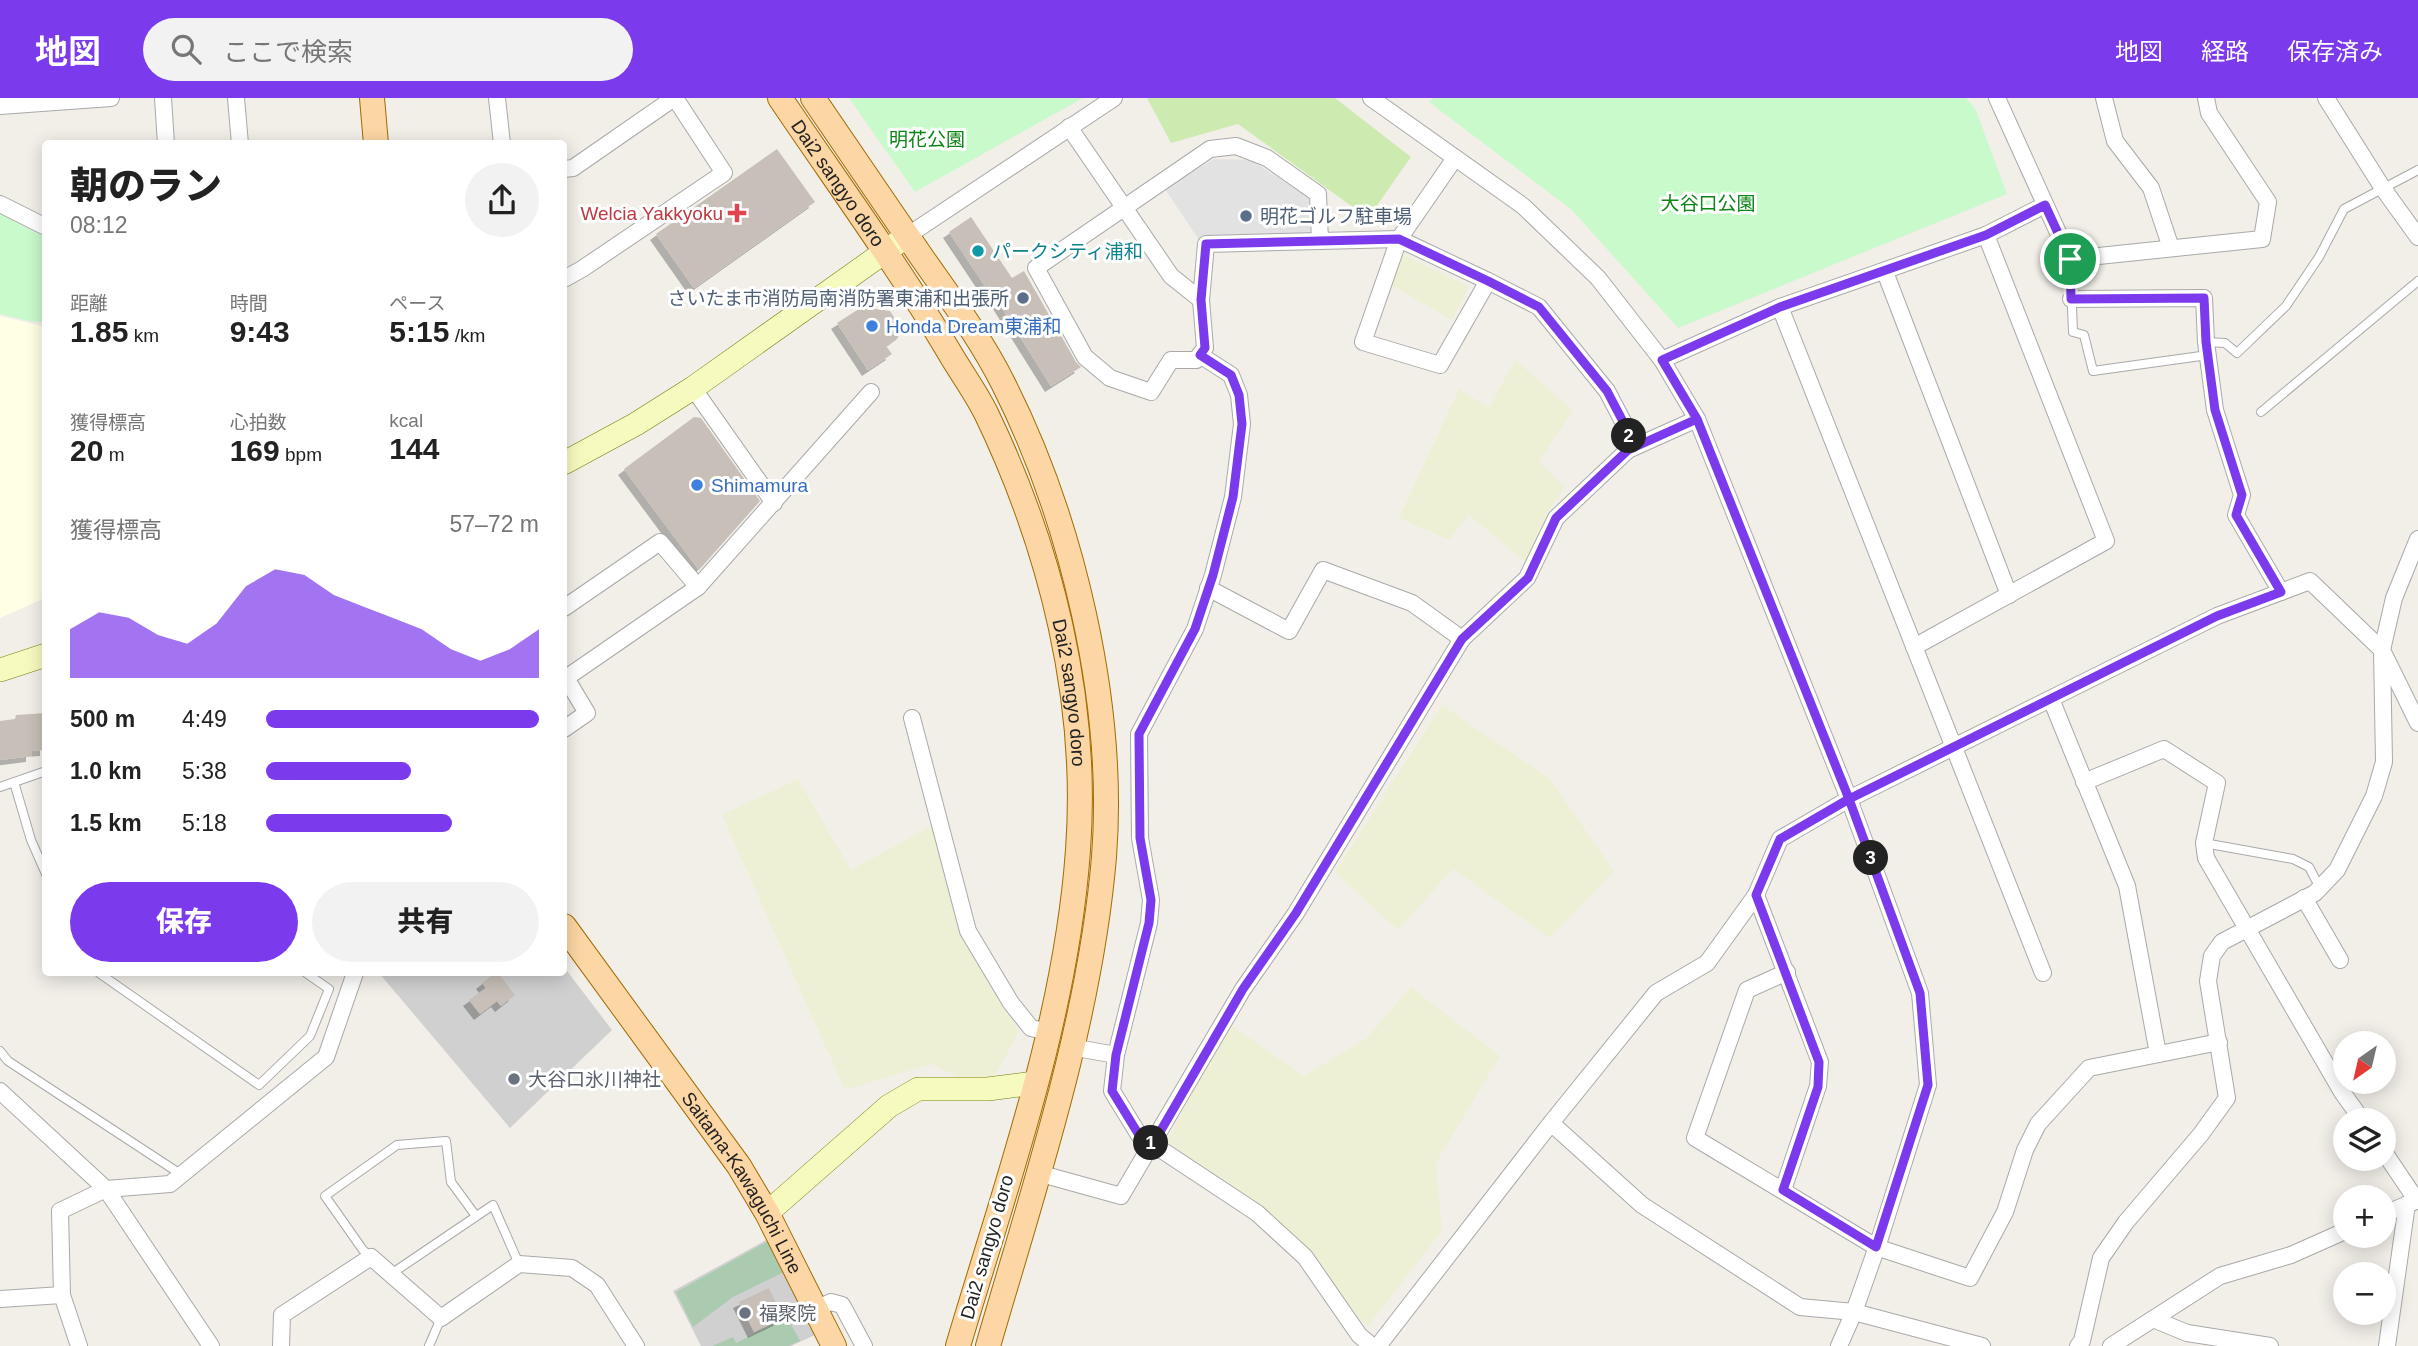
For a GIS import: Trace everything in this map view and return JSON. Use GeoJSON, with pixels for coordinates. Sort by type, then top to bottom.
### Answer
{"type":"FeatureCollection","features":[{"type":"Feature","properties":{"kind":"main road"},"geometry":{"type":"LineString","coordinates":[[372,98],[376,140]]}},
{"type":"Feature","properties":{"kind":"main road","name":"Dai2 sangyo doro"},"geometry":{"type":"LineString","coordinates":[[779,98],[914,292],[985,412],[1026,508],[1052,586],[1069,671],[1079,764],[1078,848],[1071,918],[1061,977],[1035,1083],[958,1346]]}},
{"type":"Feature","properties":{"kind":"main road","name":"Dai2 sangyo doro"},"geometry":{"type":"LineString","coordinates":[[813,98],[979,341],[1002,380],[1035,452],[1062,530],[1090,645],[1100,707],[1104,775],[1104,855],[1086,981],[1038,1173],[988,1346]]}},
{"type":"Feature","properties":{"kind":"main road","name":"Saitama-Kawaguchi Line"},"geometry":{"type":"LineString","coordinates":[[567,930],[739,1166],[817,1308],[828,1344]]}},
{"type":"Feature","properties":{"kind":"street"},"geometry":{"type":"LineString","coordinates":[[0,106],[111,98]]}},
{"type":"Feature","properties":{"kind":"street"},"geometry":{"type":"LineString","coordinates":[[163,98],[166,140]]}},
{"type":"Feature","properties":{"kind":"street"},"geometry":{"type":"LineString","coordinates":[[236,98],[240,140]]}},
{"type":"Feature","properties":{"kind":"street"},"geometry":{"type":"LineString","coordinates":[[498,98],[502,140]]}},
{"type":"Feature","properties":{"kind":"street"},"geometry":{"type":"LineString","coordinates":[[567,169],[573,168],[674,98],[723,173],[582,270],[567,278]]}},
{"type":"Feature","properties":{"kind":"street"},"geometry":{"type":"LineString","coordinates":[[567,461],[636,424],[693,388],[907,236],[1114,98]]}},
{"type":"Feature","properties":{"kind":"street"},"geometry":{"type":"LineString","coordinates":[[1371,98],[1523,206],[1598,278],[1662,360],[1697,419],[1849,799],[1920,993],[1928,1085],[1854,1312],[1839,1346]]}},
{"type":"Feature","properties":{"kind":"street"},"geometry":{"type":"LineString","coordinates":[[1997,98],[2070,259],[2262,239],[2268,202],[2209,113],[2206,98]]}},
{"type":"Feature","properties":{"kind":"street"},"geometry":{"type":"LineString","coordinates":[[2104,98],[2115,141],[2151,188],[2171,248]]}},
{"type":"Feature","properties":{"kind":"street"},"geometry":{"type":"LineString","coordinates":[[2326,98],[2382,187],[2418,236]]}},
{"type":"Feature","properties":{"kind":"street"},"geometry":{"type":"LineString","coordinates":[[1069,127],[1171,276],[1201,300]]}},
{"type":"Feature","properties":{"kind":"street"},"geometry":{"type":"LineString","coordinates":[[1320,241],[1318,194],[1267,158],[1236,146],[1210,149],[1036,268],[1085,357],[1110,378],[1151,392],[1171,360],[1196,360],[1205,348],[1201,300],[1206,244],[1399,239],[1539,307],[1607,391],[1629,433],[1628,450]]}},
{"type":"Feature","properties":{"kind":"street"},"geometry":{"type":"LineString","coordinates":[[1455,158],[1399,239],[1363,342],[1440,365],[1488,281]]}},
{"type":"Feature","properties":{"kind":"street"},"geometry":{"type":"LineString","coordinates":[[0,204],[42,225]]}},
{"type":"Feature","properties":{"kind":"street"},"geometry":{"type":"LineString","coordinates":[[1662,360],[1780,307],[1986,235],[2045,205]]}},
{"type":"Feature","properties":{"kind":"street"},"geometry":{"type":"LineString","coordinates":[[1914,647],[2106,541],[1986,235]]}},
{"type":"Feature","properties":{"kind":"street"},"geometry":{"type":"LineString","coordinates":[[1885,272],[2009,595]]}},
{"type":"Feature","properties":{"kind":"street"},"geometry":{"type":"LineString","coordinates":[[2071,299],[2204,298],[2215,410],[2242,495],[2236,515],[2281,592]]}},
{"type":"Feature","properties":{"kind":"street"},"geometry":{"type":"LineString","coordinates":[[1780,307],[2043,973]]}},
{"type":"Feature","properties":{"kind":"street"},"geometry":{"type":"LineString","coordinates":[[1200,355],[1231,375],[1239,395],[1242,424],[1233,497],[1195,629],[1139,734],[1140,838],[1151,900],[1149,923],[1116,1055],[1112,1091],[1139,1135],[1257,1213],[1305,1257],[1359,1335],[1372,1346]]}},
{"type":"Feature","properties":{"kind":"street"},"geometry":{"type":"LineString","coordinates":[[693,388],[774,503]]}},
{"type":"Feature","properties":{"kind":"street"},"geometry":{"type":"LineString","coordinates":[[567,677],[698,587],[871,393]]}},
{"type":"Feature","properties":{"kind":"street"},"geometry":{"type":"LineString","coordinates":[[1038,1173],[1121,1196],[1243,989],[1296,913],[1462,639],[1528,578],[1556,518],[1628,450],[1697,419]]}},
{"type":"Feature","properties":{"kind":"street"},"geometry":{"type":"LineString","coordinates":[[2078,1346],[2082,1341],[2101,1258],[2126,1222],[2201,1134],[2227,1098],[2208,981],[2212,956],[2222,942],[2315,893],[2337,870],[2374,796],[2384,762],[2382,650],[2394,598],[2418,539]]}},
{"type":"Feature","properties":{"kind":"street"},"geometry":{"type":"LineString","coordinates":[[567,606],[660,542],[698,587]]}},
{"type":"Feature","properties":{"kind":"street"},"geometry":{"type":"LineString","coordinates":[[1208,588],[1289,631],[1323,570],[1412,603],[1462,639]]}},
{"type":"Feature","properties":{"kind":"street"},"geometry":{"type":"LineString","coordinates":[[1378,1346],[1656,993],[1706,963],[1756,895],[1780,839],[1849,799],[2217,616],[2310,581],[2382,650],[2418,723]]}},
{"type":"Feature","properties":{"kind":"street"},"geometry":{"type":"LineString","coordinates":[[0,670],[42,656]]}},
{"type":"Feature","properties":{"kind":"street"},"geometry":{"type":"LineString","coordinates":[[567,680],[587,713],[567,727]]}},
{"type":"Feature","properties":{"kind":"street"},"geometry":{"type":"LineString","coordinates":[[2051,699],[2127,886],[2158,1054]]}},
{"type":"Feature","properties":{"kind":"street"},"geometry":{"type":"LineString","coordinates":[[912,718],[968,931],[1012,1003],[1031,1028],[1048,1032]]}},
{"type":"Feature","properties":{"kind":"street"},"geometry":{"type":"LineString","coordinates":[[2084,782],[2164,749],[2217,783],[2204,843],[2206,858],[2354,1108]]}},
{"type":"Feature","properties":{"kind":"street"},"geometry":{"type":"LineString","coordinates":[[1756,895],[1819,1062],[1818,1087],[1783,1190]]}},
{"type":"Feature","properties":{"kind":"street"},"geometry":{"type":"LineString","coordinates":[[2304,898],[2340,960]]}},
{"type":"Feature","properties":{"kind":"street"},"geometry":{"type":"LineString","coordinates":[[1787,972],[1747,990],[1695,1138],[1876,1247],[1970,1278],[2006,1212],[2025,1150],[2038,1124],[2089,1068],[2219,1042]]}},
{"type":"Feature","properties":{"kind":"street"},"geometry":{"type":"LineString","coordinates":[[79,1346],[62,1295],[61,1211],[106,1189],[170,1184],[182,1175],[326,1057],[354,976]]}},
{"type":"Feature","properties":{"kind":"street"},"geometry":{"type":"LineString","coordinates":[[1071,1047],[1116,1055]]}},
{"type":"Feature","properties":{"kind":"street"},"geometry":{"type":"LineString","coordinates":[[767,1213],[889,1105],[918,1089],[988,1089],[1035,1083]]}},
{"type":"Feature","properties":{"kind":"street"},"geometry":{"type":"LineString","coordinates":[[0,1091],[106,1189],[211,1346]]}},
{"type":"Feature","properties":{"kind":"street"},"geometry":{"type":"LineString","coordinates":[[1551,1123],[1642,1205],[1800,1307],[1854,1312],[1982,1346]]}},
{"type":"Feature","properties":{"kind":"street"},"geometry":{"type":"LineString","coordinates":[[2387,1346],[2414,1202],[2395,1171]]}},
{"type":"Feature","properties":{"kind":"street"},"geometry":{"type":"LineString","coordinates":[[2396,1209],[2414,1202]]}},
{"type":"Feature","properties":{"kind":"street"},"geometry":{"type":"LineString","coordinates":[[2111,1346],[2220,1276],[2291,1255],[2333,1236]]}},
{"type":"Feature","properties":{"kind":"street"},"geometry":{"type":"LineString","coordinates":[[281,1346],[282,1315],[372,1257],[441,1318],[519,1264],[572,1268],[597,1285],[636,1346]]}},
{"type":"Feature","properties":{"kind":"street"},"geometry":{"type":"LineString","coordinates":[[0,1299],[62,1295]]}},
{"type":"Feature","properties":{"kind":"street"},"geometry":{"type":"LineString","coordinates":[[817,1308],[831,1302],[842,1305],[863,1346]]}},
{"type":"Feature","properties":{"kind":"street"},"geometry":{"type":"LineString","coordinates":[[2153,1319],[2187,1334],[2270,1346]]}},
{"type":"Feature","properties":{"kind":"lane"},"geometry":{"type":"LineString","coordinates":[[2070,259],[2073,332],[2084,335],[2093,372],[2225,343],[2237,353],[2286,306],[2319,257],[2344,209],[2418,170]]}},
{"type":"Feature","properties":{"kind":"lane"},"geometry":{"type":"LineString","coordinates":[[2261,412],[2418,281]]}},
{"type":"Feature","properties":{"kind":"lane"},"geometry":{"type":"LineString","coordinates":[[0,787],[42,772]]}},
{"type":"Feature","properties":{"kind":"lane"},"geometry":{"type":"LineString","coordinates":[[14,782],[31,839],[42,865]]}},
{"type":"Feature","properties":{"kind":"lane"},"geometry":{"type":"LineString","coordinates":[[2204,843],[2294,859],[2309,867],[2320,888]]}},
{"type":"Feature","properties":{"kind":"lane"},"geometry":{"type":"LineString","coordinates":[[103,976],[259,1084],[310,1035],[329,989],[310,976]]}},
{"type":"Feature","properties":{"kind":"lane"},"geometry":{"type":"LineString","coordinates":[[0,1051],[8,1061],[182,1175]]}},
{"type":"Feature","properties":{"kind":"lane"},"geometry":{"type":"LineString","coordinates":[[372,1257],[363,1250],[325,1196],[397,1145],[446,1142],[451,1182],[476,1216]]}},
{"type":"Feature","properties":{"kind":"lane"},"geometry":{"type":"LineString","coordinates":[[391,1274],[493,1205],[519,1264]]}},
{"type":"Feature","properties":{"kind":"lane"},"geometry":{"type":"LineString","coordinates":[[429,1346],[441,1318]]}},
{"type":"Feature","properties":{"kind":"shaded area","name":"明花ゴルフ駐車場"},"geometry":{"type":"Polygon","coordinates":[[[1214,159],[1251,160],[1309,198],[1310,234],[1199,240],[1165,189],[1214,159]]]}},
{"type":"Feature","properties":{"kind":"shaded area"},"geometry":{"type":"Polygon","coordinates":[[[1403,255],[1469,286],[1452,320],[1391,285],[1403,255]]]}},
{"type":"Feature","properties":{"kind":"shaded area"},"geometry":{"type":"Polygon","coordinates":[[[0,316],[42,326],[42,599],[0,618],[0,316]]]}},
{"type":"Feature","properties":{"kind":"shaded area"},"geometry":{"type":"Polygon","coordinates":[[[1515,360],[1573,410],[1539,462],[1564,487],[1545,517],[1528,564],[1469,515],[1449,540],[1399,518],[1459,389],[1489,408],[1515,360]]]}},
{"type":"Feature","properties":{"kind":"shaded area"},"geometry":{"type":"Polygon","coordinates":[[[1442,705],[1550,779],[1614,871],[1550,938],[1453,869],[1398,930],[1335,872],[1442,705]]]}},
{"type":"Feature","properties":{"kind":"shaded area"},"geometry":{"type":"Polygon","coordinates":[[[798,779],[851,870],[933,825],[958,928],[1019,1031],[993,1080],[979,1086],[931,1064],[845,1090],[722,815],[798,779]]]}},
{"type":"Feature","properties":{"kind":"shaded area","name":"大谷口氷川神社"},"geometry":{"type":"Polygon","coordinates":[[[567,971],[612,1030],[510,1128],[382,976],[567,976],[567,971]]]}},
{"type":"Feature","properties":{"kind":"shaded area"},"geometry":{"type":"Polygon","coordinates":[[[1411,987],[1500,1056],[1436,1163],[1442,1231],[1368,1326],[1167,1141],[1228,1023],[1304,1076],[1367,1038],[1411,987]]]}},
{"type":"Feature","properties":{"kind":"shaded area","name":"福聚院"},"geometry":{"type":"Polygon","coordinates":[[[770,1238],[815,1335],[791,1346],[701,1346],[673,1291],[770,1238]]]}},
{"type":"Feature","properties":{"kind":"shaded area"},"geometry":{"type":"Polygon","coordinates":[[[770,1240],[784,1272],[733,1297],[693,1327],[676,1292],[770,1240]]]}},
{"type":"Feature","properties":{"kind":"shaded area"},"geometry":{"type":"Polygon","coordinates":[[[787,1317],[800,1341],[788,1346],[712,1346],[733,1337],[736,1343],[787,1317]]]}},
{"type":"Feature","properties":{"kind":"green space","name":"明花公園"},"geometry":{"type":"Polygon","coordinates":[[[849,98],[1083,98],[915,192],[849,98]]]}},
{"type":"Feature","properties":{"kind":"green space"},"geometry":{"type":"Polygon","coordinates":[[[1147,98],[1335,98],[1411,157],[1368,218],[1238,124],[1171,143],[1147,98]]]}},
{"type":"Feature","properties":{"kind":"green space","name":"大谷口公園"},"geometry":{"type":"Polygon","coordinates":[[[1434,98],[1966,98],[1975,108],[2007,194],[1678,328],[1572,210],[1429,102],[1434,98]]]}},
{"type":"Feature","properties":{"kind":"green space"},"geometry":{"type":"Polygon","coordinates":[[[0,213],[42,235],[42,322],[0,314],[0,213]]]}},
{"type":"Feature","properties":{"kind":"building"},"geometry":{"type":"Polygon","coordinates":[[[777,149],[815,202],[694,288],[656,234],[777,149]]]}},
{"type":"Feature","properties":{"kind":"building"},"geometry":{"type":"Polygon","coordinates":[[[971,217],[1012,278],[1024,271],[1081,367],[1051,386],[987,284],[985,286],[949,232],[971,217]]]}},
{"type":"Feature","properties":{"kind":"building"},"geometry":{"type":"Polygon","coordinates":[[[862,307],[890,311],[904,332],[886,346],[892,354],[868,370],[837,323],[862,307]]]}},
{"type":"Feature","properties":{"kind":"building"},"geometry":{"type":"Polygon","coordinates":[[[694,417],[701,418],[760,501],[699,570],[624,469],[694,417]]]}},
{"type":"Feature","properties":{"kind":"building"},"geometry":{"type":"Polygon","coordinates":[[[42,713],[42,750],[32,751],[32,756],[0,760],[0,721],[15,719],[16,715],[42,713]]]}},
{"type":"Feature","properties":{"kind":"building"},"geometry":{"type":"Polygon","coordinates":[[[491,976],[500,976],[515,995],[501,1006],[497,1001],[480,1014],[469,1000],[486,988],[482,983],[491,976]]]}},
{"type":"Feature","properties":{"kind":"building"},"geometry":{"type":"Polygon","coordinates":[[[769,1288],[783,1318],[754,1332],[739,1302],[769,1288]]]}},
{"type":"Feature","properties":{"kind":"place","name":"Welcia Yakkyoku"},"geometry":{"type":"Point","coordinates":[737,213]}},
{"type":"Feature","properties":{"kind":"place","name":"明花ゴルフ駐車場"},"geometry":{"type":"Point","coordinates":[1246,216]}},
{"type":"Feature","properties":{"kind":"place","name":"パークシティ浦和"},"geometry":{"type":"Point","coordinates":[978,251]}},
{"type":"Feature","properties":{"kind":"place","name":"さいたま市消防局南消防署東浦和出張所"},"geometry":{"type":"Point","coordinates":[1023,298]}},
{"type":"Feature","properties":{"kind":"place","name":"Honda Dream東浦和"},"geometry":{"type":"Point","coordinates":[872,326]}},
{"type":"Feature","properties":{"kind":"place","name":"Shimamura"},"geometry":{"type":"Point","coordinates":[697,485]}},
{"type":"Feature","properties":{"kind":"place","name":"大谷口氷川神社"},"geometry":{"type":"Point","coordinates":[514,1079]}},
{"type":"Feature","properties":{"kind":"place","name":"福聚院"},"geometry":{"type":"Point","coordinates":[745,1313]}},
{"type":"Feature","properties":{"kind":"route"},"geometry":{"type":"LineString","coordinates":[[2070,259],[2045,205],[1986,235],[1780,307],[1662,360],[1697,419],[1628,450],[1556,518],[1528,578],[1462,639],[1296,913],[1243,989],[1153,1144],[1139,1135],[1112,1091],[1116,1055],[1149,923],[1151,900],[1140,838],[1139,734],[1195,629],[1213,575],[1233,497],[1242,424],[1239,395],[1231,375],[1200,355],[1205,348],[1201,300],[1206,244],[1399,239],[1539,307],[1607,391],[1629,433],[1628,450],[1697,419],[1849,799],[1780,839],[1756,895],[1819,1062],[1818,1087],[1783,1190],[1876,1247],[1928,1085],[1920,993],[1849,799],[2217,616],[2281,592],[2236,515],[2242,495],[2215,410],[2206,342],[2204,298],[2071,299],[2070,259]]}}]}
